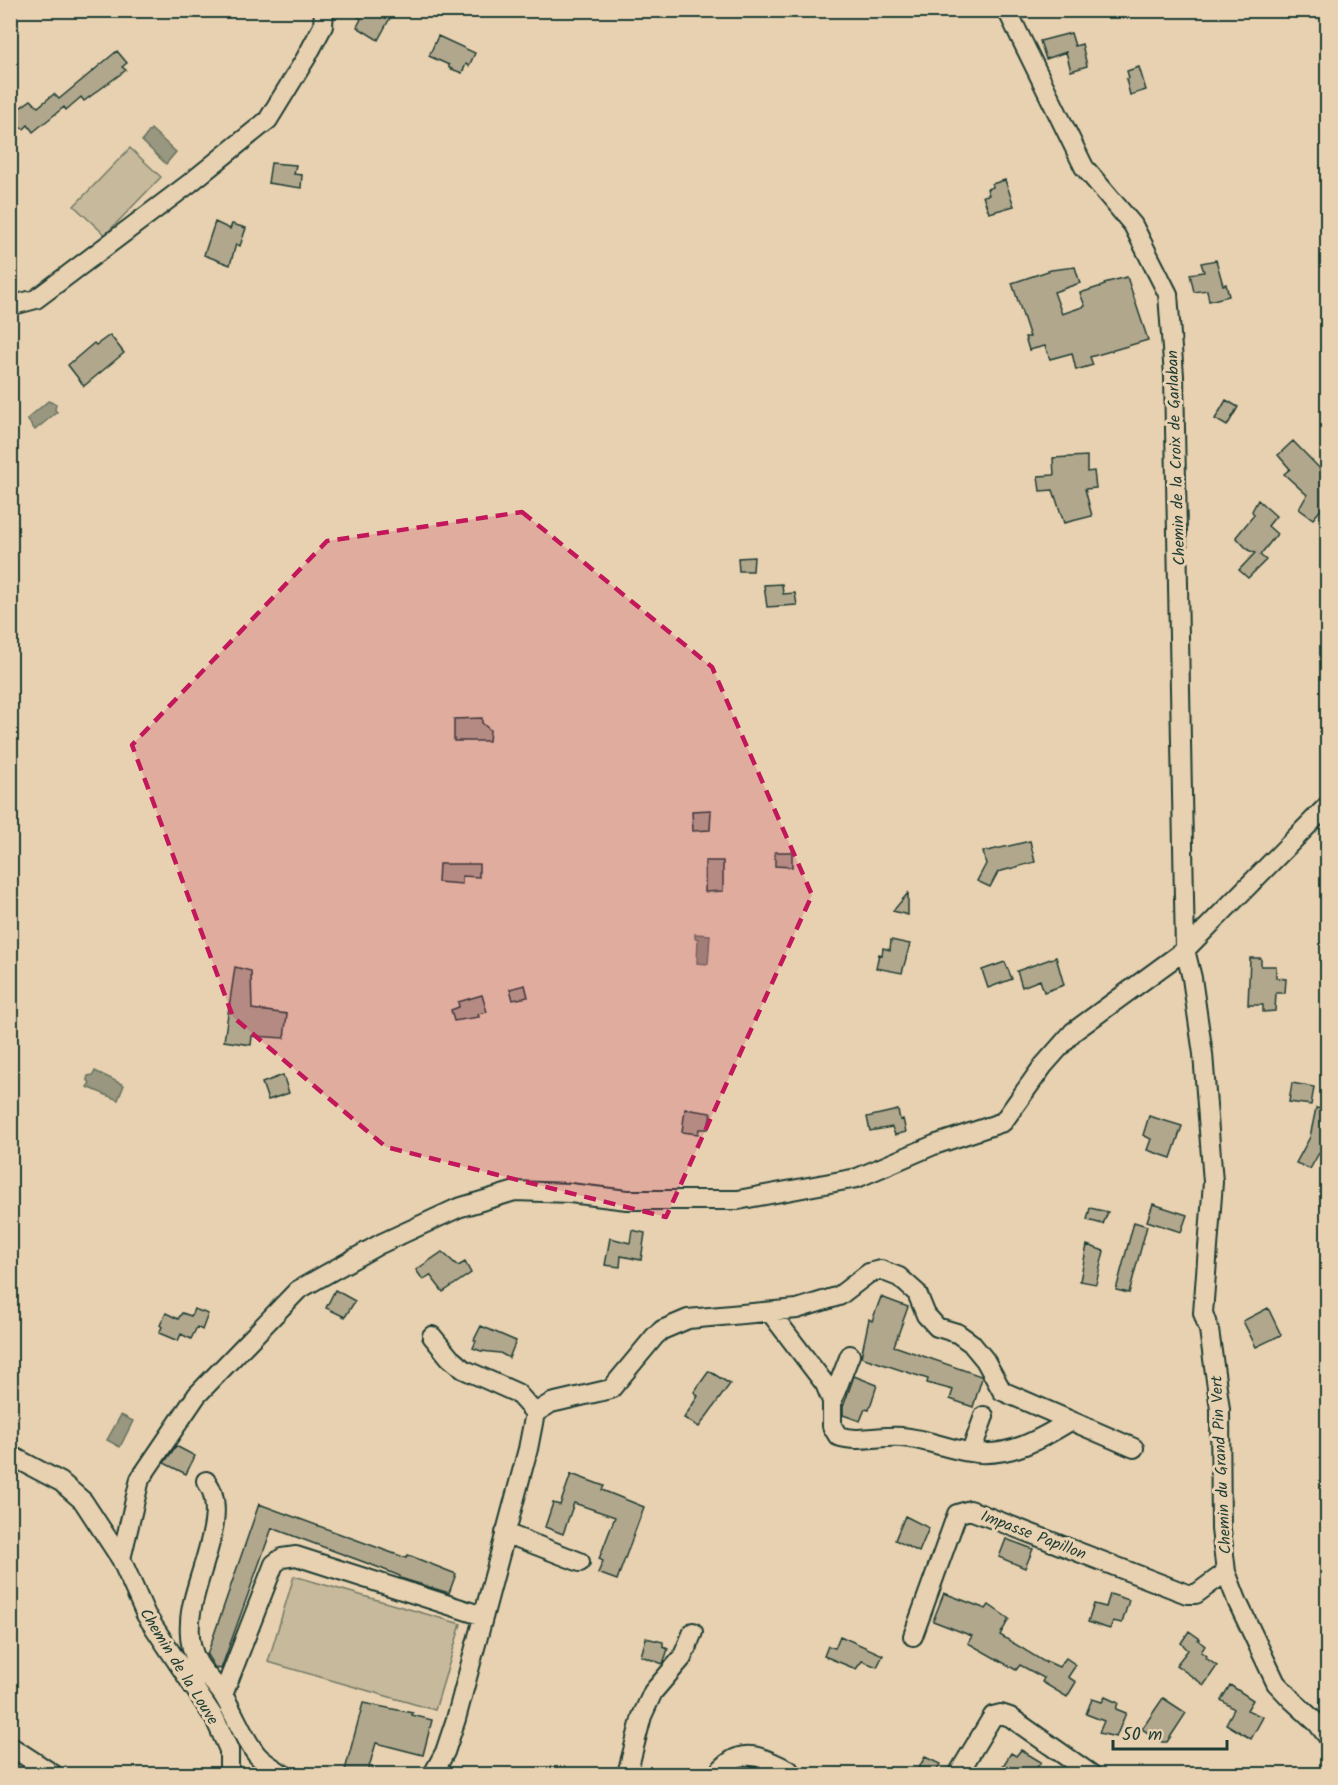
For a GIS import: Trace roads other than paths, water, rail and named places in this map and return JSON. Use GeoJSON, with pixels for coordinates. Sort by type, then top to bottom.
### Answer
{"type":"FeatureCollection","features":[{"type":"Feature","properties":{"kind":"street"},"geometry":{"type":"LineString","coordinates":[[10,306],[36,299],[190,183],[268,120],[311,50],[323,26],[324,10]]}},
{"type":"Feature","properties":{"kind":"street","name":"Chemin de la Croix de Garlaban"},"geometry":{"type":"LineString","coordinates":[[1007,10],[1084,167],[1133,225],[1168,294],[1174,376],[1185,950]]}},
{"type":"Feature","properties":{"kind":"street"},"geometry":{"type":"LineString","coordinates":[[121,1559],[140,1479],[197,1395],[298,1290],[380,1244],[458,1208],[515,1191],[570,1193],[627,1200],[738,1200],[857,1178],[934,1145],[1003,1122],[1043,1066],[1073,1032],[1185,950],[1328,806]]}},
{"type":"Feature","properties":{"kind":"street","name":"Chemin du Grand Pin Vert"},"geometry":{"type":"LineString","coordinates":[[1185,950],[1192,978],[1203,1054],[1213,1182],[1203,1313],[1209,1330],[1220,1409],[1221,1529],[1226,1572],[1276,1683],[1318,1724],[1328,1737]]}},
{"type":"Feature","properties":{"kind":"street"},"geometry":{"type":"LineString","coordinates":[[433,1774],[445,1752],[456,1719],[528,1449],[535,1413],[551,1403],[611,1389],[662,1330],[688,1318],[797,1309],[839,1296],[869,1273],[881,1270],[899,1277],[917,1293],[926,1315],[937,1327],[957,1333],[972,1343],[985,1360],[1002,1391],[1134,1448]]}},
{"type":"Feature","properties":{"kind":"street"},"geometry":{"type":"LineString","coordinates":[[770,1312],[825,1384],[832,1401]]}},
{"type":"Feature","properties":{"kind":"street"},"geometry":{"type":"LineString","coordinates":[[432,1336],[450,1358],[463,1369],[517,1394],[535,1413]]}},
{"type":"Feature","properties":{"kind":"street"},"geometry":{"type":"LineString","coordinates":[[850,1355],[832,1401],[832,1426],[838,1436],[849,1440],[917,1438],[971,1452],[1003,1452],[1037,1441],[1070,1421]]}},
{"type":"Feature","properties":{"kind":"street"},"geometry":{"type":"LineString","coordinates":[[971,1452],[984,1416]]}},
{"type":"Feature","properties":{"kind":"street","name":"Chemin de la Louve"},"geometry":{"type":"LineString","coordinates":[[10,1455],[61,1482],[83,1501],[121,1559],[146,1615],[215,1719],[229,1750],[227,1774]]}},
{"type":"Feature","properties":{"kind":"street"},"geometry":{"type":"LineString","coordinates":[[206,1481],[211,1486],[216,1506],[210,1546],[193,1599],[189,1621],[191,1644],[197,1662],[223,1695],[258,1756],[283,1774]]}},
{"type":"Feature","properties":{"kind":"street","name":"Impasse Papillon"},"geometry":{"type":"LineString","coordinates":[[913,1636],[957,1514],[970,1510],[1187,1594],[1196,1594],[1226,1572]]}},
{"type":"Feature","properties":{"kind":"street"},"geometry":{"type":"LineString","coordinates":[[505,1533],[580,1562]]}},
{"type":"Feature","properties":{"kind":"street"},"geometry":{"type":"LineString","coordinates":[[223,1695],[274,1564],[282,1558],[296,1556],[483,1616]]}},
{"type":"Feature","properties":{"kind":"street"},"geometry":{"type":"LineString","coordinates":[[627,1774],[642,1716],[653,1692],[682,1658],[693,1632]]}},
{"type":"Feature","properties":{"kind":"street"},"geometry":{"type":"LineString","coordinates":[[958,1774],[993,1716],[1001,1714],[1010,1716],[1091,1774]]}},
{"type":"Feature","properties":{"kind":"street"},"geometry":{"type":"LineString","coordinates":[[10,1746],[54,1774]]}},
{"type":"Feature","properties":{"kind":"street"},"geometry":{"type":"LineString","coordinates":[[718,1774],[721,1768],[741,1755],[758,1756],[789,1770]]}}]}
